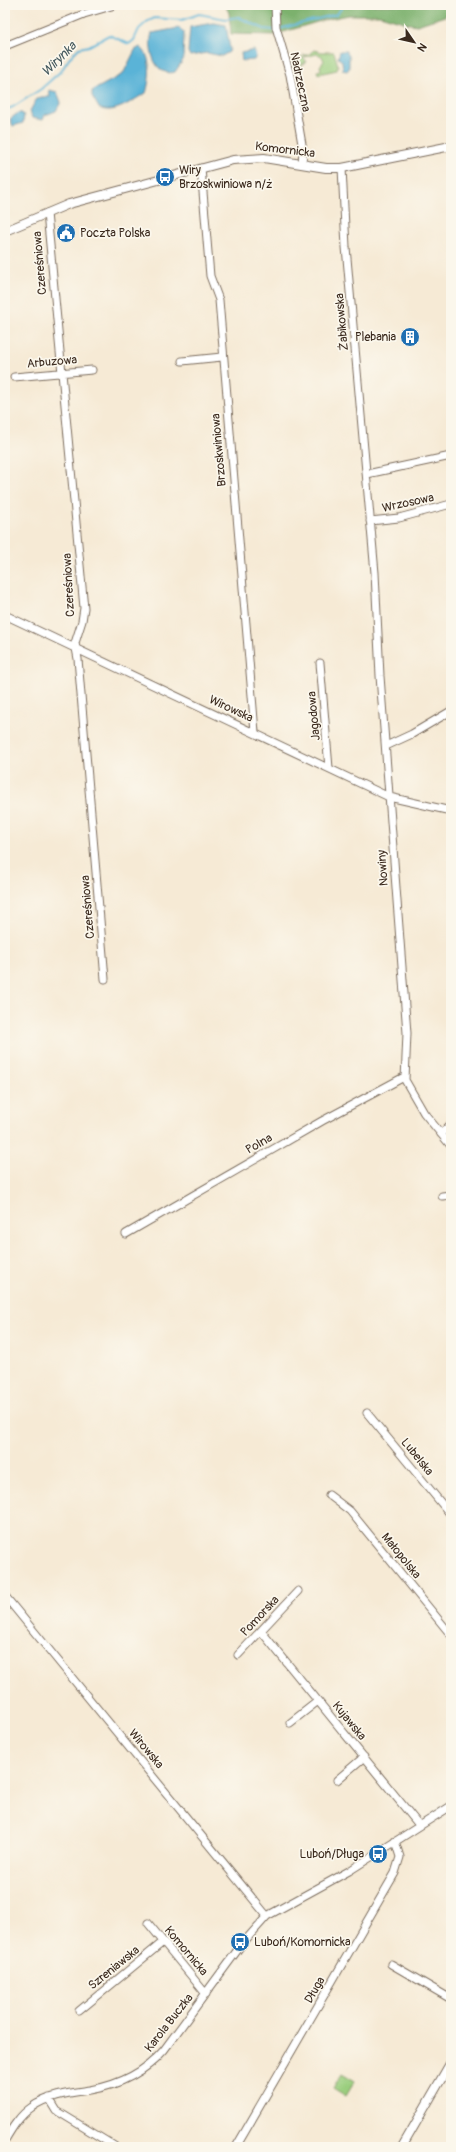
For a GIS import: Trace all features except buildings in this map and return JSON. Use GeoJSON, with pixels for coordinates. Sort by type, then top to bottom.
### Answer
{"type":"FeatureCollection","features":[{"type":"Feature","properties":{"kind":"street"},"geometry":{"type":"LineString","coordinates":[[5,46],[84,14],[115,5]]}},
{"type":"Feature","properties":{"kind":"street","name":"Nadrzeczna"},"geometry":{"type":"LineString","coordinates":[[275,5],[277,29],[290,75],[303,150],[302,164]]}},
{"type":"Feature","properties":{"kind":"street","name":"Komornicka"},"geometry":{"type":"LineString","coordinates":[[5,230],[88,198],[201,168],[252,157],[342,168],[451,146]]}},
{"type":"Feature","properties":{"kind":"street","name":"Brzoskwiniowa"},"geometry":{"type":"LineString","coordinates":[[201,168],[210,276],[219,300],[222,357],[255,732]]}},
{"type":"Feature","properties":{"kind":"street","name":"Żabikowska"},"geometry":{"type":"LineString","coordinates":[[342,168],[346,247],[375,573]]}},
{"type":"Feature","properties":{"kind":"street","name":"Czereśniowa"},"geometry":{"type":"LineString","coordinates":[[46,213],[84,608],[75,648],[78,659],[105,979]]}},
{"type":"Feature","properties":{"kind":"street"},"geometry":{"type":"LineString","coordinates":[[182,361],[222,357]]}},
{"type":"Feature","properties":{"kind":"street","name":"Arbuzowa"},"geometry":{"type":"LineString","coordinates":[[14,377],[92,370]]}},
{"type":"Feature","properties":{"kind":"street"},"geometry":{"type":"LineString","coordinates":[[367,474],[451,456]]}},
{"type":"Feature","properties":{"kind":"street","name":"Wrzosowa"},"geometry":{"type":"LineString","coordinates":[[370,521],[399,518],[451,504]]}},
{"type":"Feature","properties":{"kind":"street","name":"Nowiny"},"geometry":{"type":"LineString","coordinates":[[375,573],[389,797],[407,1033],[404,1077]]}},
{"type":"Feature","properties":{"kind":"street","name":"Wirowska"},"geometry":{"type":"LineString","coordinates":[[5,615],[255,732],[389,797],[451,811]]}},
{"type":"Feature","properties":{"kind":"street","name":"Jagodowa"},"geometry":{"type":"LineString","coordinates":[[320,663],[329,768]]}},
{"type":"Feature","properties":{"kind":"street"},"geometry":{"type":"LineString","coordinates":[[386,746],[412,734],[451,711]]}},
{"type":"Feature","properties":{"kind":"street"},"geometry":{"type":"LineString","coordinates":[[404,1077],[420,1106],[451,1146]]}},
{"type":"Feature","properties":{"kind":"street","name":"Polna"},"geometry":{"type":"LineString","coordinates":[[130,1234],[315,1124],[404,1077]]}},
{"type":"Feature","properties":{"kind":"street"},"geometry":{"type":"LineString","coordinates":[[441,1134],[451,1124]]}},
{"type":"Feature","properties":{"kind":"street"},"geometry":{"type":"LineString","coordinates":[[442,1196],[451,1195]]}},
{"type":"Feature","properties":{"kind":"street","name":"Lubelska"},"geometry":{"type":"LineString","coordinates":[[367,1413],[451,1515]]}},
{"type":"Feature","properties":{"kind":"street","name":"Małopolska"},"geometry":{"type":"LineString","coordinates":[[329,1495],[350,1511],[451,1635]]}},
{"type":"Feature","properties":{"kind":"street","name":"Pomorska"},"geometry":{"type":"LineString","coordinates":[[238,1656],[298,1591]]}},
{"type":"Feature","properties":{"kind":"street","name":"Wirowska"},"geometry":{"type":"LineString","coordinates":[[5,1596],[267,1916]]}},
{"type":"Feature","properties":{"kind":"street","name":"Kujawska"},"geometry":{"type":"LineString","coordinates":[[262,1631],[419,1825]]}},
{"type":"Feature","properties":{"kind":"street"},"geometry":{"type":"LineString","coordinates":[[290,1723],[318,1701]]}},
{"type":"Feature","properties":{"kind":"street"},"geometry":{"type":"LineString","coordinates":[[337,1780],[364,1757]]}},
{"type":"Feature","properties":{"kind":"street","name":"Karola Buczka"},"geometry":{"type":"LineString","coordinates":[[5,2140],[25,2112],[49,2098],[104,2086],[139,2072],[159,2055],[242,1944],[267,1916],[349,1871],[451,1806]]}},
{"type":"Feature","properties":{"kind":"street","name":"Długa"},"geometry":{"type":"LineString","coordinates":[[236,2147],[395,1873],[400,1857],[400,1850],[395,1841]]}},
{"type":"Feature","properties":{"kind":"street","name":"Komornicka"},"geometry":{"type":"LineString","coordinates":[[148,1924],[206,1994]]}},
{"type":"Feature","properties":{"kind":"street","name":"Szreniawska"},"geometry":{"type":"LineString","coordinates":[[80,2011],[163,1942]]}},
{"type":"Feature","properties":{"kind":"street"},"geometry":{"type":"LineString","coordinates":[[391,1964],[451,2000]]}},
{"type":"Feature","properties":{"kind":"street"},"geometry":{"type":"LineString","coordinates":[[402,2147],[451,2062]]}},
{"type":"Feature","properties":{"kind":"street"},"geometry":{"type":"LineString","coordinates":[[49,2098],[57,2111],[116,2147]]}},
{"type":"Feature","properties":{"kind":"green space"},"geometry":{"type":"Polygon","coordinates":[[[225,5],[271,5],[278,7],[278,5],[451,5],[451,14],[417,25],[380,15],[349,15],[324,20],[274,35],[231,34],[229,13],[225,5]]]}},
{"type":"Feature","properties":{"kind":"green space"},"geometry":{"type":"Polygon","coordinates":[[[314,50],[321,52],[334,52],[338,66],[337,70],[318,74],[317,71],[321,70],[320,66],[324,61],[322,56],[317,54],[305,57],[303,55],[308,55],[314,50]]]}},
{"type":"Feature","properties":{"kind":"green space"},"geometry":{"type":"Polygon","coordinates":[[[297,55],[304,58],[306,61],[304,64],[301,64],[302,67],[296,74],[294,73],[293,66],[297,55]]]}},
{"type":"Feature","properties":{"kind":"green space"},"geometry":{"type":"Polygon","coordinates":[[[342,2073],[355,2081],[346,2096],[333,2088],[342,2073]]]}},
{"type":"Feature","properties":{"kind":"water"},"geometry":{"type":"Polygon","coordinates":[[[213,23],[226,25],[230,49],[229,52],[222,56],[207,53],[190,56],[188,52],[190,27],[213,23]]]}},
{"type":"Feature","properties":{"kind":"water"},"geometry":{"type":"Polygon","coordinates":[[[179,28],[184,32],[183,60],[175,72],[168,73],[162,71],[154,60],[151,46],[152,33],[179,28]]]}},
{"type":"Feature","properties":{"kind":"water"},"geometry":{"type":"Polygon","coordinates":[[[140,47],[147,56],[149,62],[149,82],[146,93],[124,106],[111,110],[99,108],[92,96],[92,91],[123,74],[135,50],[140,47]]]}},
{"type":"Feature","properties":{"kind":"water"},"geometry":{"type":"Polygon","coordinates":[[[254,50],[256,56],[254,60],[242,61],[241,53],[254,50]]]}},
{"type":"Feature","properties":{"kind":"water"},"geometry":{"type":"Polygon","coordinates":[[[340,51],[346,51],[349,56],[349,69],[347,71],[343,70],[342,61],[338,58],[340,51]]]}},
{"type":"Feature","properties":{"kind":"water"},"geometry":{"type":"Polygon","coordinates":[[[49,90],[57,92],[61,102],[56,111],[45,115],[43,120],[32,118],[30,111],[36,100],[41,97],[50,97],[49,90]]]}},
{"type":"Feature","properties":{"kind":"water"},"geometry":{"type":"Polygon","coordinates":[[[18,113],[22,113],[24,116],[23,123],[13,126],[10,119],[18,113]]]}},
{"type":"Feature","properties":{"kind":"waterway","name":"Wirynka"},"geometry":{"type":"LineString","coordinates":[[279,29],[337,14],[344,5]]}},
{"type":"Feature","properties":{"kind":"waterway","name":"Wirynka"},"geometry":{"type":"LineString","coordinates":[[5,110],[13,107],[41,89],[61,71],[71,56],[79,48],[89,46],[109,35],[129,44],[134,40],[139,29],[148,21],[155,18],[182,20],[199,14],[226,19],[238,17],[264,29],[274,30]]}},
{"type":"Feature","properties":{"kind":"place","name":"Wiry Brzoskwiniowa n/ż"},"geometry":{"type":"Point","coordinates":[165,177]}},
{"type":"Feature","properties":{"kind":"place","name":"Poczta Polska"},"geometry":{"type":"Point","coordinates":[66,233]}},
{"type":"Feature","properties":{"kind":"place","name":"Plebania"},"geometry":{"type":"Point","coordinates":[410,337]}},
{"type":"Feature","properties":{"kind":"place","name":"Luboń/Długa"},"geometry":{"type":"Point","coordinates":[378,1854]}},
{"type":"Feature","properties":{"kind":"place","name":"Luboń/Komornicka"},"geometry":{"type":"Point","coordinates":[240,1942]}}]}
